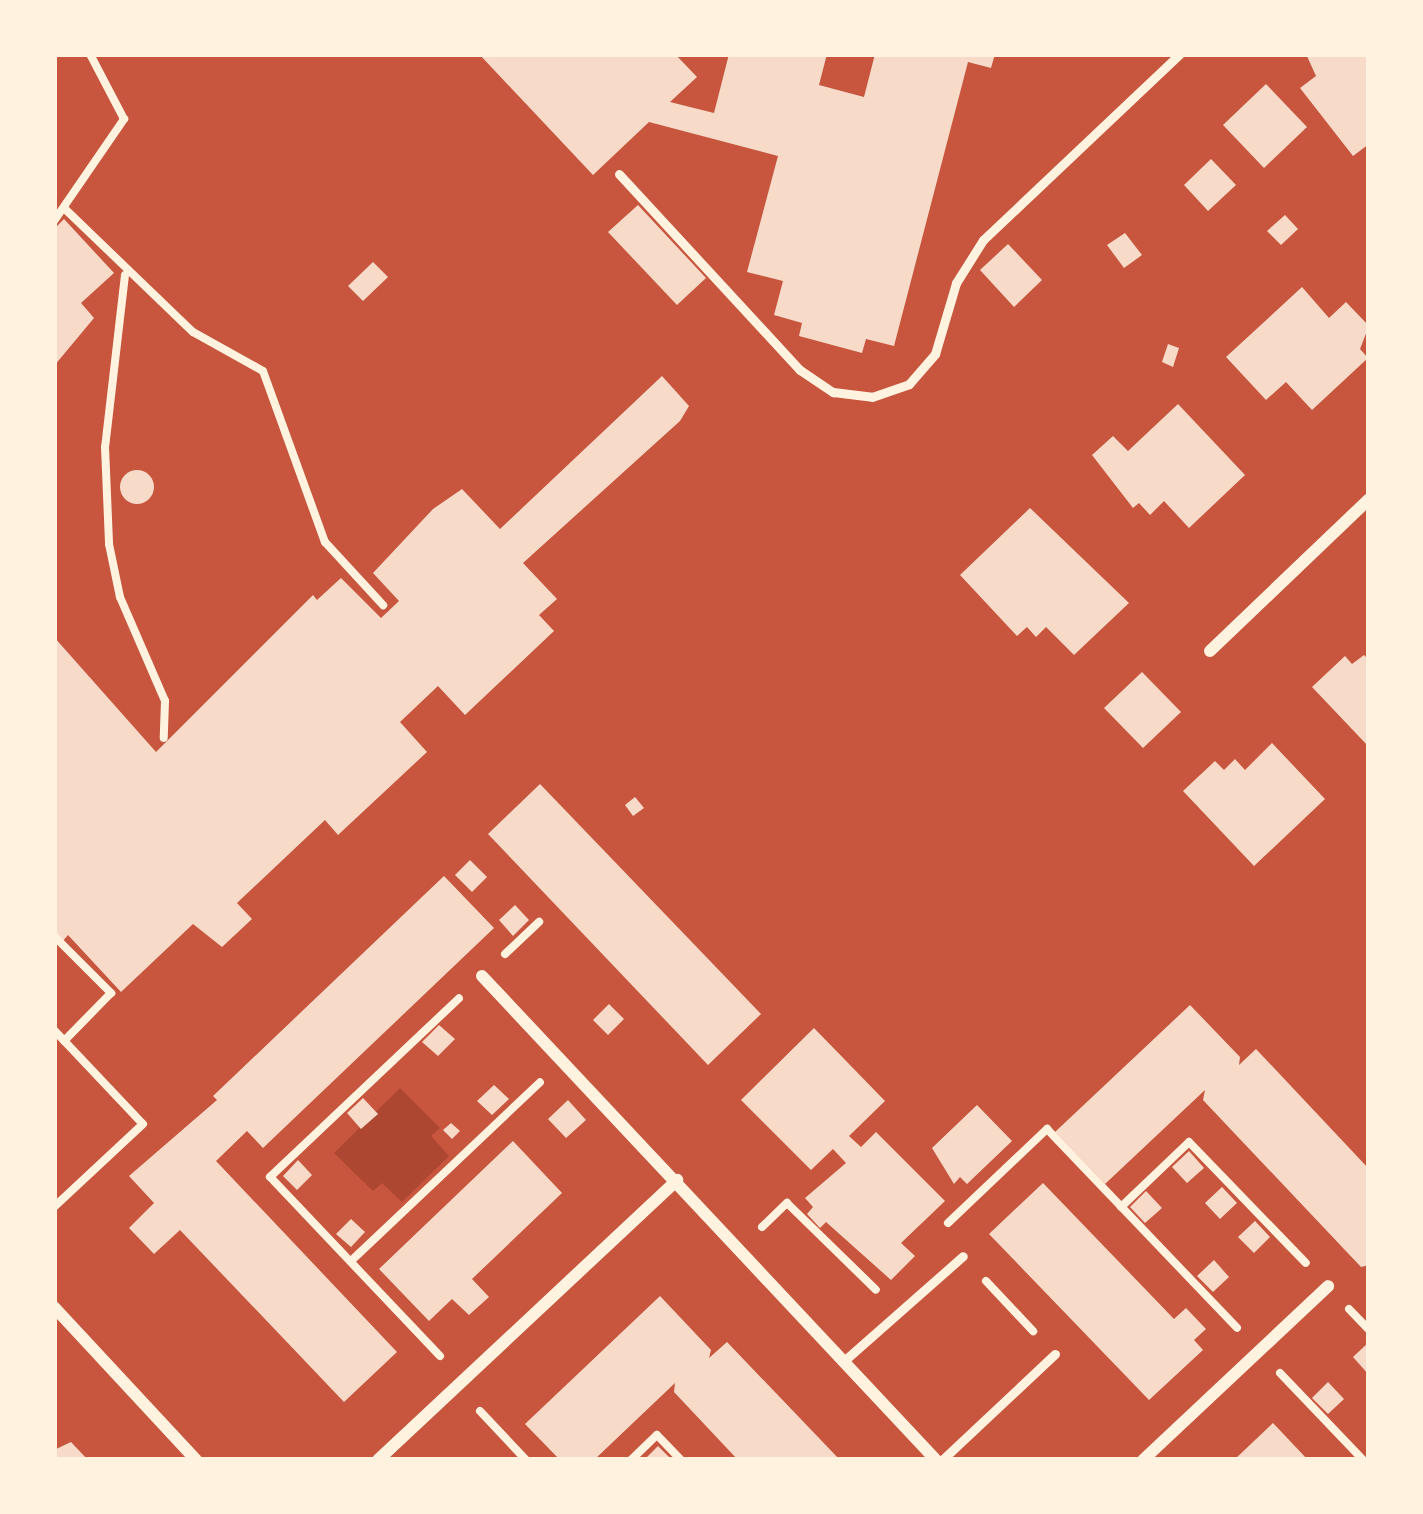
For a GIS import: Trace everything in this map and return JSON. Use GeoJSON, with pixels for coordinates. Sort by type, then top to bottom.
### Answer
{"type":"FeatureCollection","features":[{"type":"Feature","properties":{"kind":"street"},"geometry":{"type":"LineString","coordinates":[[1210,651],[1369,499]]}},
{"type":"Feature","properties":{"kind":"street"},"geometry":{"type":"LineString","coordinates":[[482,976],[939,1460]]}},
{"type":"Feature","properties":{"kind":"street"},"geometry":{"type":"LineString","coordinates":[[377,1460],[677,1180]]}},
{"type":"Feature","properties":{"kind":"street"},"geometry":{"type":"LineString","coordinates":[[1143,1460],[1328,1286]]}},
{"type":"Feature","properties":{"kind":"street"},"geometry":{"type":"LineString","coordinates":[[54,1307],[196,1460]]}},
{"type":"Feature","properties":{"kind":"lane"},"geometry":{"type":"LineString","coordinates":[[619,174],[800,370],[833,392],[872,397],[909,384],[935,354],[956,283],[983,240],[1180,54]]}},
{"type":"Feature","properties":{"kind":"lane"},"geometry":{"type":"LineString","coordinates":[[844,1360],[963,1256]]}},
{"type":"Feature","properties":{"kind":"lane"},"geometry":{"type":"LineString","coordinates":[[939,1460],[1055,1354]]}},
{"type":"Feature","properties":{"kind":"path"},"geometry":{"type":"LineString","coordinates":[[54,221],[124,119],[90,54]]}},
{"type":"Feature","properties":{"kind":"path"},"geometry":{"type":"LineString","coordinates":[[64,208],[125,274],[193,332],[263,371],[325,542],[382,605]]}},
{"type":"Feature","properties":{"kind":"path"},"geometry":{"type":"LineString","coordinates":[[125,274],[105,447],[109,544],[120,598],[165,701],[164,739]]}},
{"type":"Feature","properties":{"kind":"path"},"geometry":{"type":"LineString","coordinates":[[526,1460],[473,1404],[463,1380],[270,1177],[538,922]]}},
{"type":"Feature","properties":{"kind":"path"},"geometry":{"type":"LineString","coordinates":[[54,936],[111,993],[64,1041]]}},
{"type":"Feature","properties":{"kind":"path"},"geometry":{"type":"LineString","coordinates":[[54,1030],[143,1124],[54,1208]]}},
{"type":"Feature","properties":{"kind":"path"},"geometry":{"type":"LineString","coordinates":[[351,1262],[563,1060]]}},
{"type":"Feature","properties":{"kind":"path"},"geometry":{"type":"LineString","coordinates":[[1055,1354],[939,1232],[1047,1129],[1363,1460]]}},
{"type":"Feature","properties":{"kind":"path"},"geometry":{"type":"LineString","coordinates":[[1121,1207],[1189,1142],[1369,1330]]}},
{"type":"Feature","properties":{"kind":"path"},"geometry":{"type":"LineString","coordinates":[[740,1247],[787,1203],[877,1291]]}},
{"type":"Feature","properties":{"kind":"path"},"geometry":{"type":"LineString","coordinates":[[825,1340],[892,1276]]}},
{"type":"Feature","properties":{"kind":"path"},"geometry":{"type":"LineString","coordinates":[[631,1460],[657,1435],[681,1460]]}},
{"type":"Feature","properties":{"kind":"shaded area"},"geometry":{"type":"Polygon","coordinates":[[[400,1088],[440,1128],[431,1136],[449,1156],[402,1202],[382,1183],[373,1191],[334,1153],[400,1088]]]}},
{"type":"Feature","properties":{"kind":"building"},"geometry":{"type":"Polygon","coordinates":[[[479,54],[675,54],[697,77],[670,102],[714,113],[729,54],[827,54],[819,85],[864,97],[875,54],[995,54],[991,68],[968,62],[894,346],[866,339],[862,353],[799,336],[802,323],[774,315],[783,281],[747,272],[778,156],[649,122],[593,175],[479,54]]]}},
{"type":"Feature","properties":{"kind":"building"},"geometry":{"type":"Polygon","coordinates":[[[1306,54],[1369,54],[1369,144],[1353,156],[1300,88],[1316,76],[1306,54]]]}},
{"type":"Feature","properties":{"kind":"building"},"geometry":{"type":"Polygon","coordinates":[[[1266,84],[1307,127],[1264,168],[1223,125],[1266,84]]]}},
{"type":"Feature","properties":{"kind":"building"},"geometry":{"type":"Polygon","coordinates":[[[1211,159],[1236,185],[1208,211],[1184,185],[1211,159]]]}},
{"type":"Feature","properties":{"kind":"building"},"geometry":{"type":"Polygon","coordinates":[[[638,205],[706,278],[677,305],[608,232],[638,205]]]}},
{"type":"Feature","properties":{"kind":"building"},"geometry":{"type":"Polygon","coordinates":[[[1285,215],[1298,229],[1281,245],[1267,231],[1285,215]]]}},
{"type":"Feature","properties":{"kind":"building"},"geometry":{"type":"Polygon","coordinates":[[[64,219],[114,273],[81,303],[94,318],[54,366],[54,229],[64,219]]]}},
{"type":"Feature","properties":{"kind":"building"},"geometry":{"type":"Polygon","coordinates":[[[1125,233],[1142,255],[1124,268],[1107,245],[1125,233]]]}},
{"type":"Feature","properties":{"kind":"building"},"geometry":{"type":"Polygon","coordinates":[[[1008,244],[1042,280],[1014,307],[980,270],[1008,244]]]}},
{"type":"Feature","properties":{"kind":"building"},"geometry":{"type":"Polygon","coordinates":[[[373,262],[388,277],[363,301],[348,286],[373,262]]]}},
{"type":"Feature","properties":{"kind":"building"},"geometry":{"type":"Polygon","coordinates":[[[1302,287],[1329,318],[1346,302],[1369,326],[1360,349],[1368,358],[1312,410],[1286,382],[1266,400],[1226,357],[1302,287]]]}},
{"type":"Feature","properties":{"kind":"building"},"geometry":{"type":"Polygon","coordinates":[[[1168,344],[1179,348],[1173,367],[1162,362],[1168,344]]]}},
{"type":"Feature","properties":{"kind":"building"},"geometry":{"type":"Polygon","coordinates":[[[662,376],[689,406],[680,421],[523,563],[557,599],[539,615],[554,631],[465,715],[438,686],[400,722],[427,752],[338,835],[325,820],[237,903],[252,919],[222,947],[193,924],[121,992],[68,935],[62,942],[54,933],[54,637],[156,752],[313,595],[317,600],[341,578],[381,618],[399,601],[373,573],[433,509],[462,489],[500,529],[662,376]]]}},
{"type":"Feature","properties":{"kind":"building"},"geometry":{"type":"Polygon","coordinates":[[[1178,404],[1245,475],[1189,528],[1164,501],[1150,515],[1139,503],[1133,508],[1092,455],[1113,436],[1128,451],[1178,404]]]}},
{"type":"Feature","properties":{"kind":"building"},"geometry":{"type":"Polygon","coordinates":[[[137,470],[149,475],[154,487],[149,499],[137,504],[125,499],[120,487],[125,475],[137,470]]]}},
{"type":"Feature","properties":{"kind":"building"},"geometry":{"type":"Polygon","coordinates":[[[1030,508],[1129,603],[1074,655],[1046,627],[1036,637],[1027,627],[1017,636],[960,575],[1030,508]]]}},
{"type":"Feature","properties":{"kind":"building"},"geometry":{"type":"Polygon","coordinates":[[[1364,655],[1369,660],[1369,747],[1312,687],[1345,656],[1352,664],[1364,655]]]}},
{"type":"Feature","properties":{"kind":"building"},"geometry":{"type":"Polygon","coordinates":[[[1142,672],[1181,712],[1143,748],[1104,708],[1142,672]]]}},
{"type":"Feature","properties":{"kind":"building"},"geometry":{"type":"Polygon","coordinates":[[[1272,743],[1325,799],[1254,866],[1183,791],[1215,761],[1224,770],[1235,759],[1245,770],[1272,743]]]}},
{"type":"Feature","properties":{"kind":"building"},"geometry":{"type":"Polygon","coordinates":[[[540,784],[761,1014],[708,1065],[488,834],[540,784]]]}},
{"type":"Feature","properties":{"kind":"building"},"geometry":{"type":"Polygon","coordinates":[[[635,797],[644,808],[633,816],[625,805],[635,797]]]}},
{"type":"Feature","properties":{"kind":"building"},"geometry":{"type":"Polygon","coordinates":[[[470,860],[487,877],[472,892],[455,875],[470,860]]]}},
{"type":"Feature","properties":{"kind":"building"},"geometry":{"type":"Polygon","coordinates":[[[444,876],[494,928],[263,1148],[247,1131],[216,1161],[397,1352],[344,1402],[180,1230],[154,1254],[129,1228],[154,1203],[129,1176],[217,1100],[213,1096],[444,876]]]}},
{"type":"Feature","properties":{"kind":"building"},"geometry":{"type":"Polygon","coordinates":[[[515,905],[529,920],[513,936],[499,920],[515,905]]]}},
{"type":"Feature","properties":{"kind":"building"},"geometry":{"type":"Polygon","coordinates":[[[609,1004],[624,1019],[608,1035],[593,1020],[609,1004]]]}},
{"type":"Feature","properties":{"kind":"building"},"geometry":{"type":"Polygon","coordinates":[[[1190,1005],[1240,1057],[1239,1065],[1256,1049],[1369,1169],[1369,1265],[1361,1267],[1203,1100],[1205,1090],[1105,1184],[1055,1132],[1190,1005]]]}},
{"type":"Feature","properties":{"kind":"building"},"geometry":{"type":"Polygon","coordinates":[[[439,1025],[455,1039],[438,1056],[422,1042],[439,1025]]]}},
{"type":"Feature","properties":{"kind":"building"},"geometry":{"type":"Polygon","coordinates":[[[814,1028],[885,1101],[849,1136],[861,1147],[876,1132],[945,1201],[901,1243],[915,1256],[891,1280],[826,1222],[820,1228],[807,1214],[813,1207],[805,1198],[846,1163],[833,1149],[811,1170],[741,1100],[814,1028]]]}},
{"type":"Feature","properties":{"kind":"building"},"geometry":{"type":"Polygon","coordinates":[[[494,1085],[509,1099],[492,1115],[477,1101],[494,1085]]]}},
{"type":"Feature","properties":{"kind":"building"},"geometry":{"type":"Polygon","coordinates":[[[363,1098],[378,1114],[361,1129],[347,1113],[363,1098]]]}},
{"type":"Feature","properties":{"kind":"building"},"geometry":{"type":"Polygon","coordinates":[[[568,1100],[586,1120],[566,1138],[548,1119],[568,1100]]]}},
{"type":"Feature","properties":{"kind":"building"},"geometry":{"type":"Polygon","coordinates":[[[977,1105],[1012,1141],[967,1184],[960,1177],[954,1184],[932,1148],[977,1105]]]}},
{"type":"Feature","properties":{"kind":"building"},"geometry":{"type":"Polygon","coordinates":[[[451,1123],[460,1131],[452,1139],[443,1130],[451,1123]]]}},
{"type":"Feature","properties":{"kind":"building"},"geometry":{"type":"Polygon","coordinates":[[[513,1141],[562,1193],[472,1279],[489,1297],[469,1315],[452,1299],[429,1321],[379,1269],[513,1141]]]}},
{"type":"Feature","properties":{"kind":"building"},"geometry":{"type":"Polygon","coordinates":[[[1189,1151],[1204,1168],[1187,1183],[1172,1167],[1189,1151]]]}},
{"type":"Feature","properties":{"kind":"building"},"geometry":{"type":"Polygon","coordinates":[[[298,1160],[312,1175],[297,1190],[283,1176],[298,1160]]]}},
{"type":"Feature","properties":{"kind":"building"},"geometry":{"type":"Polygon","coordinates":[[[1043,1183],[1174,1319],[1186,1308],[1206,1329],[1194,1340],[1203,1350],[1149,1400],[989,1234],[1043,1183]]]}},
{"type":"Feature","properties":{"kind":"building"},"geometry":{"type":"Polygon","coordinates":[[[1222,1187],[1237,1203],[1220,1219],[1205,1203],[1222,1187]]]}},
{"type":"Feature","properties":{"kind":"building"},"geometry":{"type":"Polygon","coordinates":[[[1146,1191],[1162,1208],[1145,1223],[1130,1207],[1146,1191]]]}},
{"type":"Feature","properties":{"kind":"building"},"geometry":{"type":"Polygon","coordinates":[[[351,1219],[365,1232],[351,1247],[336,1234],[351,1219]]]}},
{"type":"Feature","properties":{"kind":"building"},"geometry":{"type":"Polygon","coordinates":[[[1255,1221],[1270,1237],[1254,1253],[1238,1237],[1255,1221]]]}},
{"type":"Feature","properties":{"kind":"building"},"geometry":{"type":"Polygon","coordinates":[[[1214,1260],[1229,1277],[1213,1292],[1197,1276],[1214,1260]]]}},
{"type":"Feature","properties":{"kind":"building"},"geometry":{"type":"Polygon","coordinates":[[[660,1296],[711,1350],[709,1358],[727,1342],[840,1460],[738,1460],[674,1392],[675,1383],[594,1460],[560,1460],[525,1424],[660,1296]]]}},
{"type":"Feature","properties":{"kind":"building"},"geometry":{"type":"Polygon","coordinates":[[[1369,1342],[1369,1375],[1353,1357],[1369,1342]]]}},
{"type":"Feature","properties":{"kind":"building"},"geometry":{"type":"Polygon","coordinates":[[[1328,1382],[1344,1399],[1328,1414],[1312,1398],[1328,1382]]]}},
{"type":"Feature","properties":{"kind":"building"},"geometry":{"type":"Polygon","coordinates":[[[1273,1423],[1308,1460],[1234,1460],[1273,1423]]]}},
{"type":"Feature","properties":{"kind":"building"},"geometry":{"type":"Polygon","coordinates":[[[71,1442],[88,1460],[54,1460],[54,1450],[71,1442]]]}},
{"type":"Feature","properties":{"kind":"building"},"geometry":{"type":"Polygon","coordinates":[[[658,1446],[672,1460],[644,1460],[658,1446]]]}}]}
